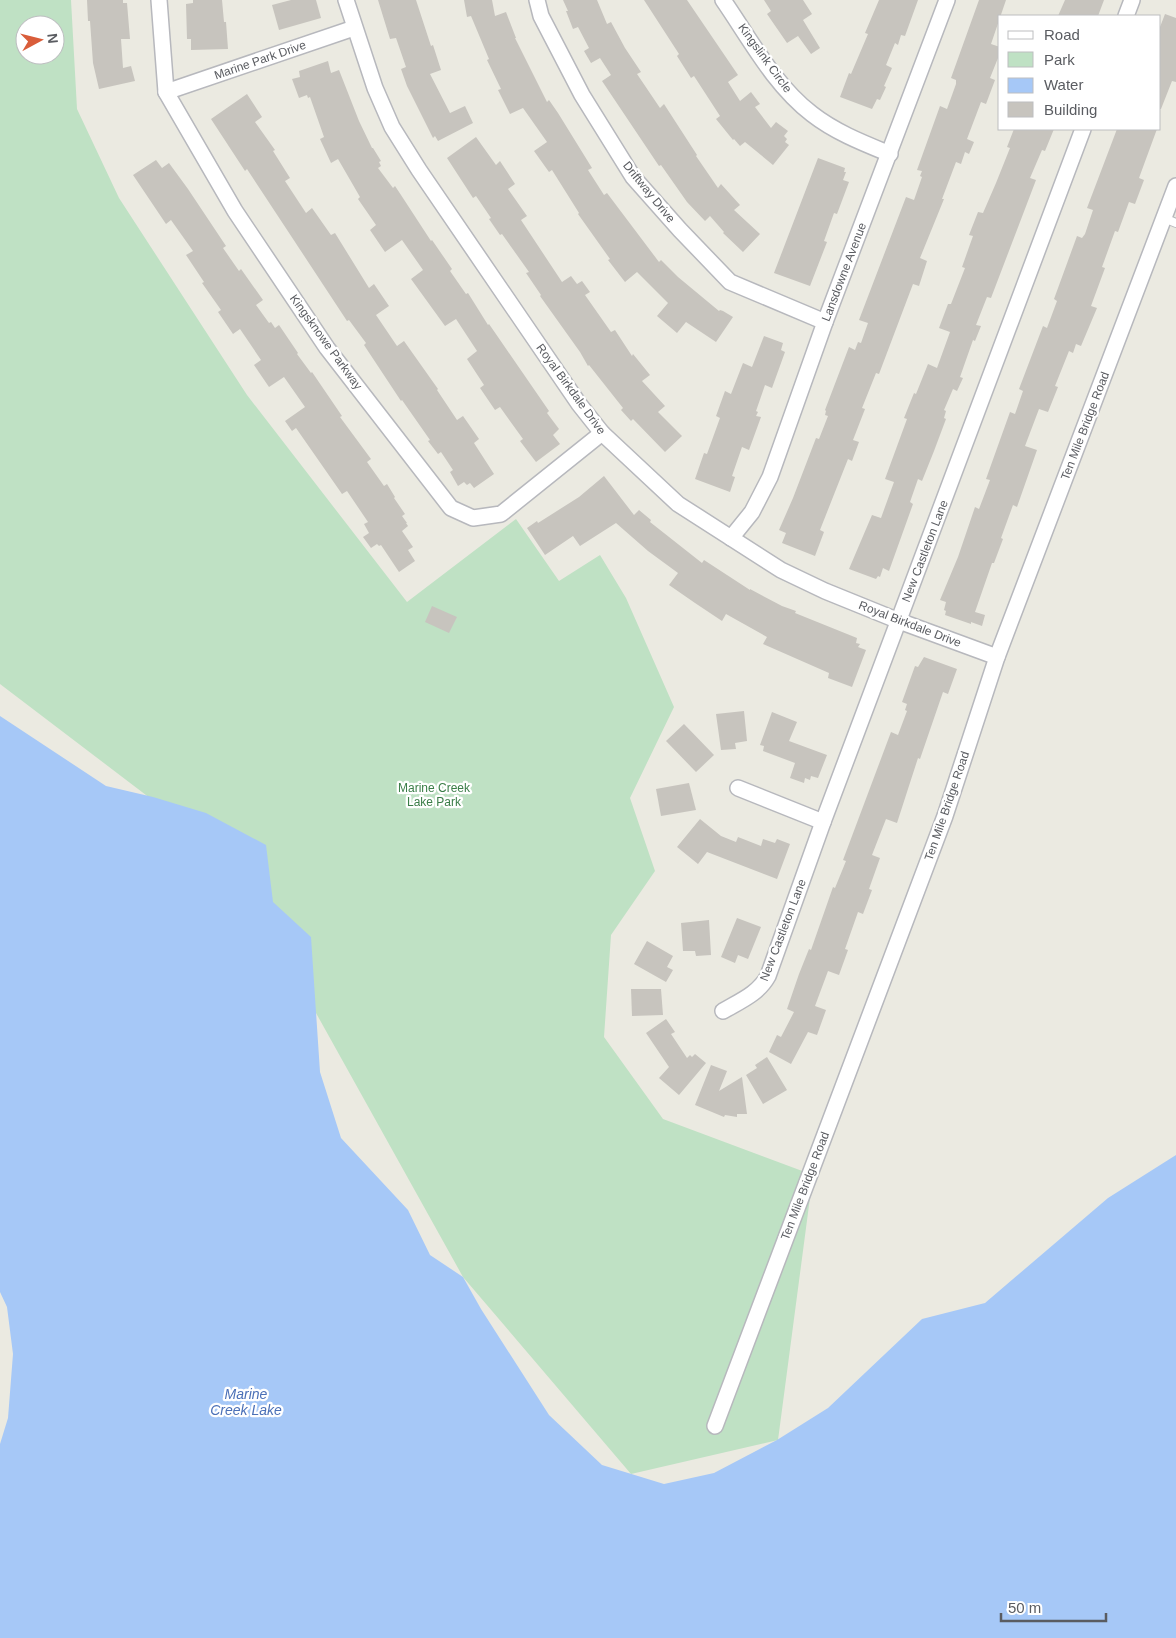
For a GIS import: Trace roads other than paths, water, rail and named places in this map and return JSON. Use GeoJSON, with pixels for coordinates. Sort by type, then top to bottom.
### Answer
{"type":"FeatureCollection","features":[{"type":"Feature","properties":{"kind":"street","name":"Kingsknowe Parkway"},"geometry":{"type":"LineString","coordinates":[[159,0],[166,92],[235,211],[327,348],[451,508],[473,518],[501,514],[602,433]]}},
{"type":"Feature","properties":{"kind":"street","name":"Royal Birkdale Drive"},"geometry":{"type":"LineString","coordinates":[[346,0],[375,88],[392,127],[418,170],[579,404],[602,433],[678,504],[781,570],[899,621],[997,657]]}},
{"type":"Feature","properties":{"kind":"street","name":"Driftway Drive"},"geometry":{"type":"LineString","coordinates":[[537,0],[541,16],[587,103],[633,177],[680,230],[730,282],[825,322]]}},
{"type":"Feature","properties":{"kind":"street","name":"Kingslink Circle"},"geometry":{"type":"LineString","coordinates":[[723,0],[778,80],[811,113],[856,140],[890,154]]}},
{"type":"Feature","properties":{"kind":"street","name":"Lansdowne Avenue"},"geometry":{"type":"LineString","coordinates":[[731,538],[752,512],[770,477],[825,322],[947,0]]}},
{"type":"Feature","properties":{"kind":"street"},"geometry":{"type":"LineString","coordinates":[[1126,15],[1132,0]]}},
{"type":"Feature","properties":{"kind":"street","name":"Marine Park Drive"},"geometry":{"type":"LineString","coordinates":[[166,92],[354,28]]}},
{"type":"Feature","properties":{"kind":"street","name":"New Castleton Lane"},"geometry":{"type":"LineString","coordinates":[[723,1011],[754,993],[762,986],[768,976],[1084,130]]}},
{"type":"Feature","properties":{"kind":"street","name":"Ten Mile Bridge Road"},"geometry":{"type":"LineString","coordinates":[[715,1426],[945,816],[997,657],[1170,220],[1176,186]]}},
{"type":"Feature","properties":{"kind":"street"},"geometry":{"type":"LineString","coordinates":[[738,788],[824,822]]}},
{"type":"Feature","properties":{"kind":"water","name":"Marine Creek Lake"},"geometry":{"type":"Polygon","coordinates":[[[0,716],[106,786],[153,797],[206,813],[266,845],[273,902],[311,937],[320,1072],[341,1138],[408,1210],[430,1255],[463,1277],[481,1309],[549,1415],[602,1465],[664,1484],[714,1473],[777,1440],[828,1408],[922,1319],[985,1303],[1108,1198],[1176,1155],[1176,1638],[0,1638],[0,1444],[8,1418],[13,1354],[7,1307],[0,1292],[0,716]]]}},
{"type":"Feature","properties":{"kind":"park label","name":"Marine Creek Lake Park"},"geometry":{"type":"Point","coordinates":[434,795]}}]}
